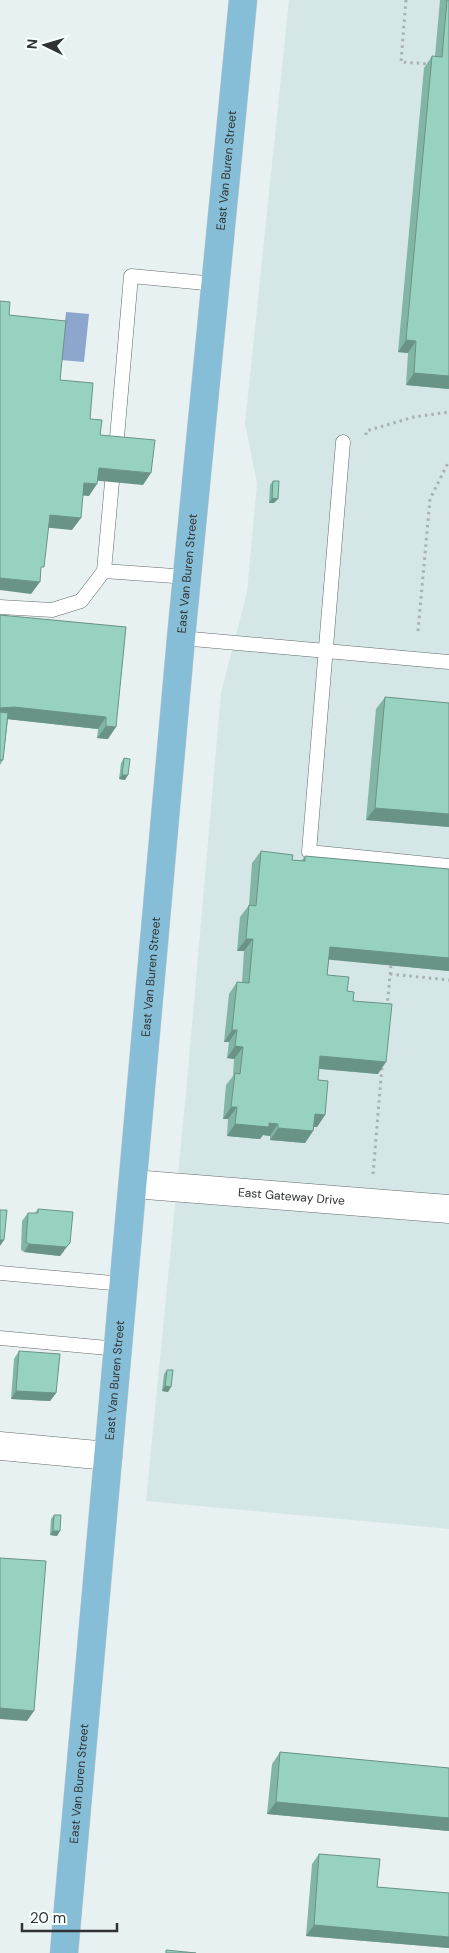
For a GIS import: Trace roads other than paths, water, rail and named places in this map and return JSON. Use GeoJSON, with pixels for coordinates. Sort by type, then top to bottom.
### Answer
{"type":"FeatureCollection","features":[{"type":"Feature","properties":{"kind":"main road","name":"East Van Buren Street"},"geometry":{"type":"LineString","coordinates":[[64,1953],[181,638],[243,0]]}},
{"type":"Feature","properties":{"kind":"street","name":"East Gateway Drive"},"geometry":{"type":"LineString","coordinates":[[133,1184],[449,1209]]}},
{"type":"Feature","properties":{"kind":"street"},"geometry":{"type":"LineString","coordinates":[[0,1446],[108,1456]]}},
{"type":"Feature","properties":{"kind":"lane"},"geometry":{"type":"LineString","coordinates":[[116,449],[131,276],[216,284]]}},
{"type":"Feature","properties":{"kind":"lane"},"geometry":{"type":"LineString","coordinates":[[343,442],[324,651],[309,852],[449,866]]}},
{"type":"Feature","properties":{"kind":"lane"},"geometry":{"type":"LineString","coordinates":[[0,607],[52,610],[81,601],[104,571],[112,482]]}},
{"type":"Feature","properties":{"kind":"lane"},"geometry":{"type":"LineString","coordinates":[[104,571],[188,577]]}},
{"type":"Feature","properties":{"kind":"lane"},"geometry":{"type":"LineString","coordinates":[[181,638],[449,662]]}},
{"type":"Feature","properties":{"kind":"lane"},"geometry":{"type":"LineString","coordinates":[[0,1273],[124,1284]]}},
{"type":"Feature","properties":{"kind":"lane"},"geometry":{"type":"LineString","coordinates":[[0,1338],[118,1349]]}},
{"type":"Feature","properties":{"kind":"water"},"geometry":{"type":"Polygon","coordinates":[[[66,312],[89,314],[84,362],[61,360],[66,312]]]}}]}
